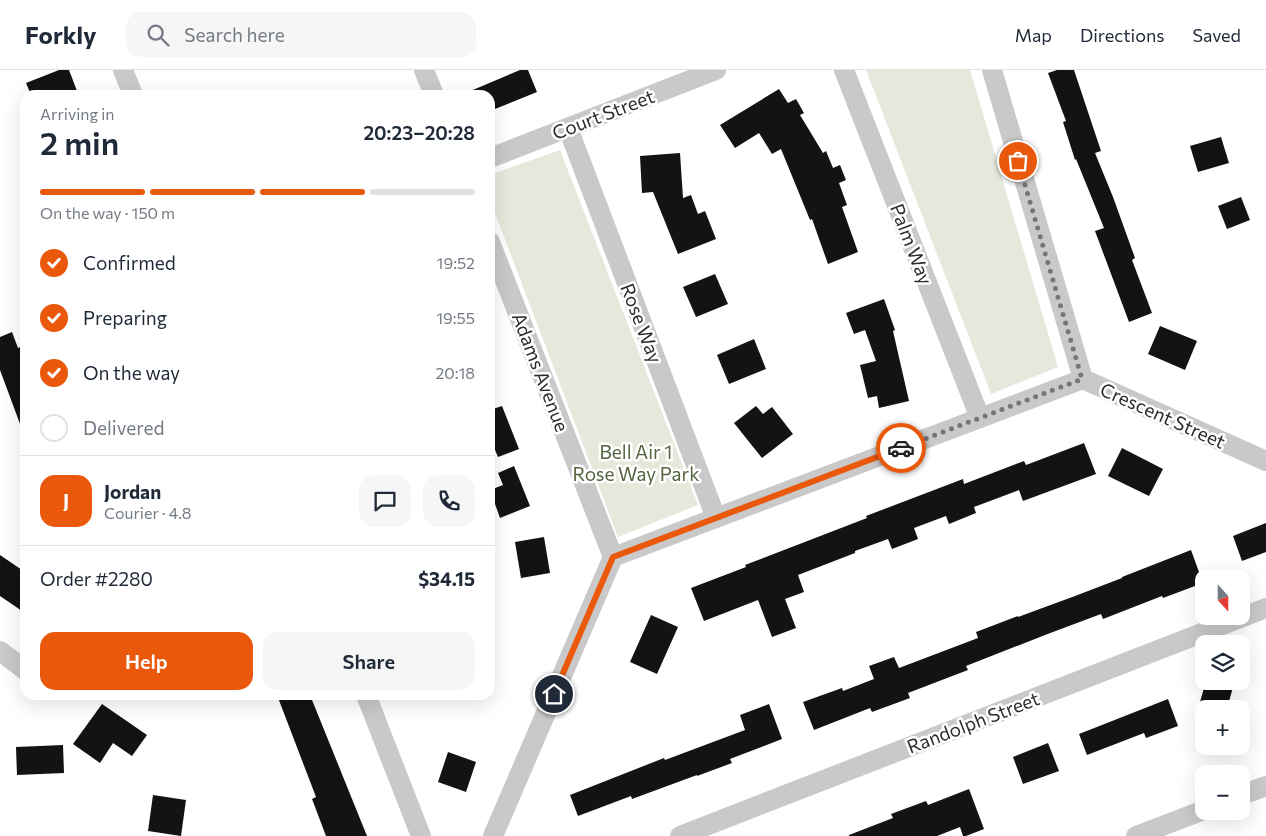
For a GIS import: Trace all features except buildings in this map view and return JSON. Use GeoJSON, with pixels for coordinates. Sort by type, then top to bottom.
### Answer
{"type":"FeatureCollection","features":[{"type":"Feature","properties":{"kind":"street"},"geometry":{"type":"LineString","coordinates":[[123,70],[130,90]]}},
{"type":"Feature","properties":{"kind":"street"},"geometry":{"type":"LineString","coordinates":[[424,70],[432,90]]}},
{"type":"Feature","properties":{"kind":"street","name":"Court Street"},"geometry":{"type":"LineString","coordinates":[[495,156],[716,70]]}},
{"type":"Feature","properties":{"kind":"street","name":"Palm Way"},"geometry":{"type":"LineString","coordinates":[[844,70],[980,418]]}},
{"type":"Feature","properties":{"kind":"street"},"geometry":{"type":"LineString","coordinates":[[992,70],[1082,379]]}},
{"type":"Feature","properties":{"kind":"street","name":"Rose Way"},"geometry":{"type":"LineString","coordinates":[[568,128],[716,518]]}},
{"type":"Feature","properties":{"kind":"street","name":"Adams Avenue"},"geometry":{"type":"LineString","coordinates":[[495,255],[613,557]]}},
{"type":"Feature","properties":{"kind":"street","name":"Crescent Street"},"geometry":{"type":"LineString","coordinates":[[613,557],[1082,379],[1266,461]]}},
{"type":"Feature","properties":{"kind":"street"},"geometry":{"type":"LineString","coordinates":[[493,836],[613,557]]}},
{"type":"Feature","properties":{"kind":"street","name":"Randolph Street"},"geometry":{"type":"LineString","coordinates":[[680,836],[1266,608]]}},
{"type":"Feature","properties":{"kind":"street"},"geometry":{"type":"LineString","coordinates":[[0,651],[20,666]]}},
{"type":"Feature","properties":{"kind":"street"},"geometry":{"type":"LineString","coordinates":[[368,700],[422,836]]}},
{"type":"Feature","properties":{"kind":"street"},"geometry":{"type":"LineString","coordinates":[[1250,792],[1266,786]]}},
{"type":"Feature","properties":{"kind":"street"},"geometry":{"type":"LineString","coordinates":[[1136,836],[1195,813]]}},
{"type":"Feature","properties":{"kind":"green space"},"geometry":{"type":"Polygon","coordinates":[[[866,70],[970,70],[1058,367],[991,394],[866,70]]]}},
{"type":"Feature","properties":{"kind":"green space","name":"Bell Air 1 Rose Way Park"},"geometry":{"type":"Polygon","coordinates":[[[560,150],[698,505],[618,537],[495,213],[495,173],[560,150]]]}},
{"type":"Feature","properties":{"kind":"way so far"},"geometry":{"type":"LineString","coordinates":[[901,448],[1082,379],[1018,161]]}},
{"type":"Feature","properties":{"kind":"route"},"geometry":{"type":"LineString","coordinates":[[554,694],[613,557],[901,448]]}}]}
